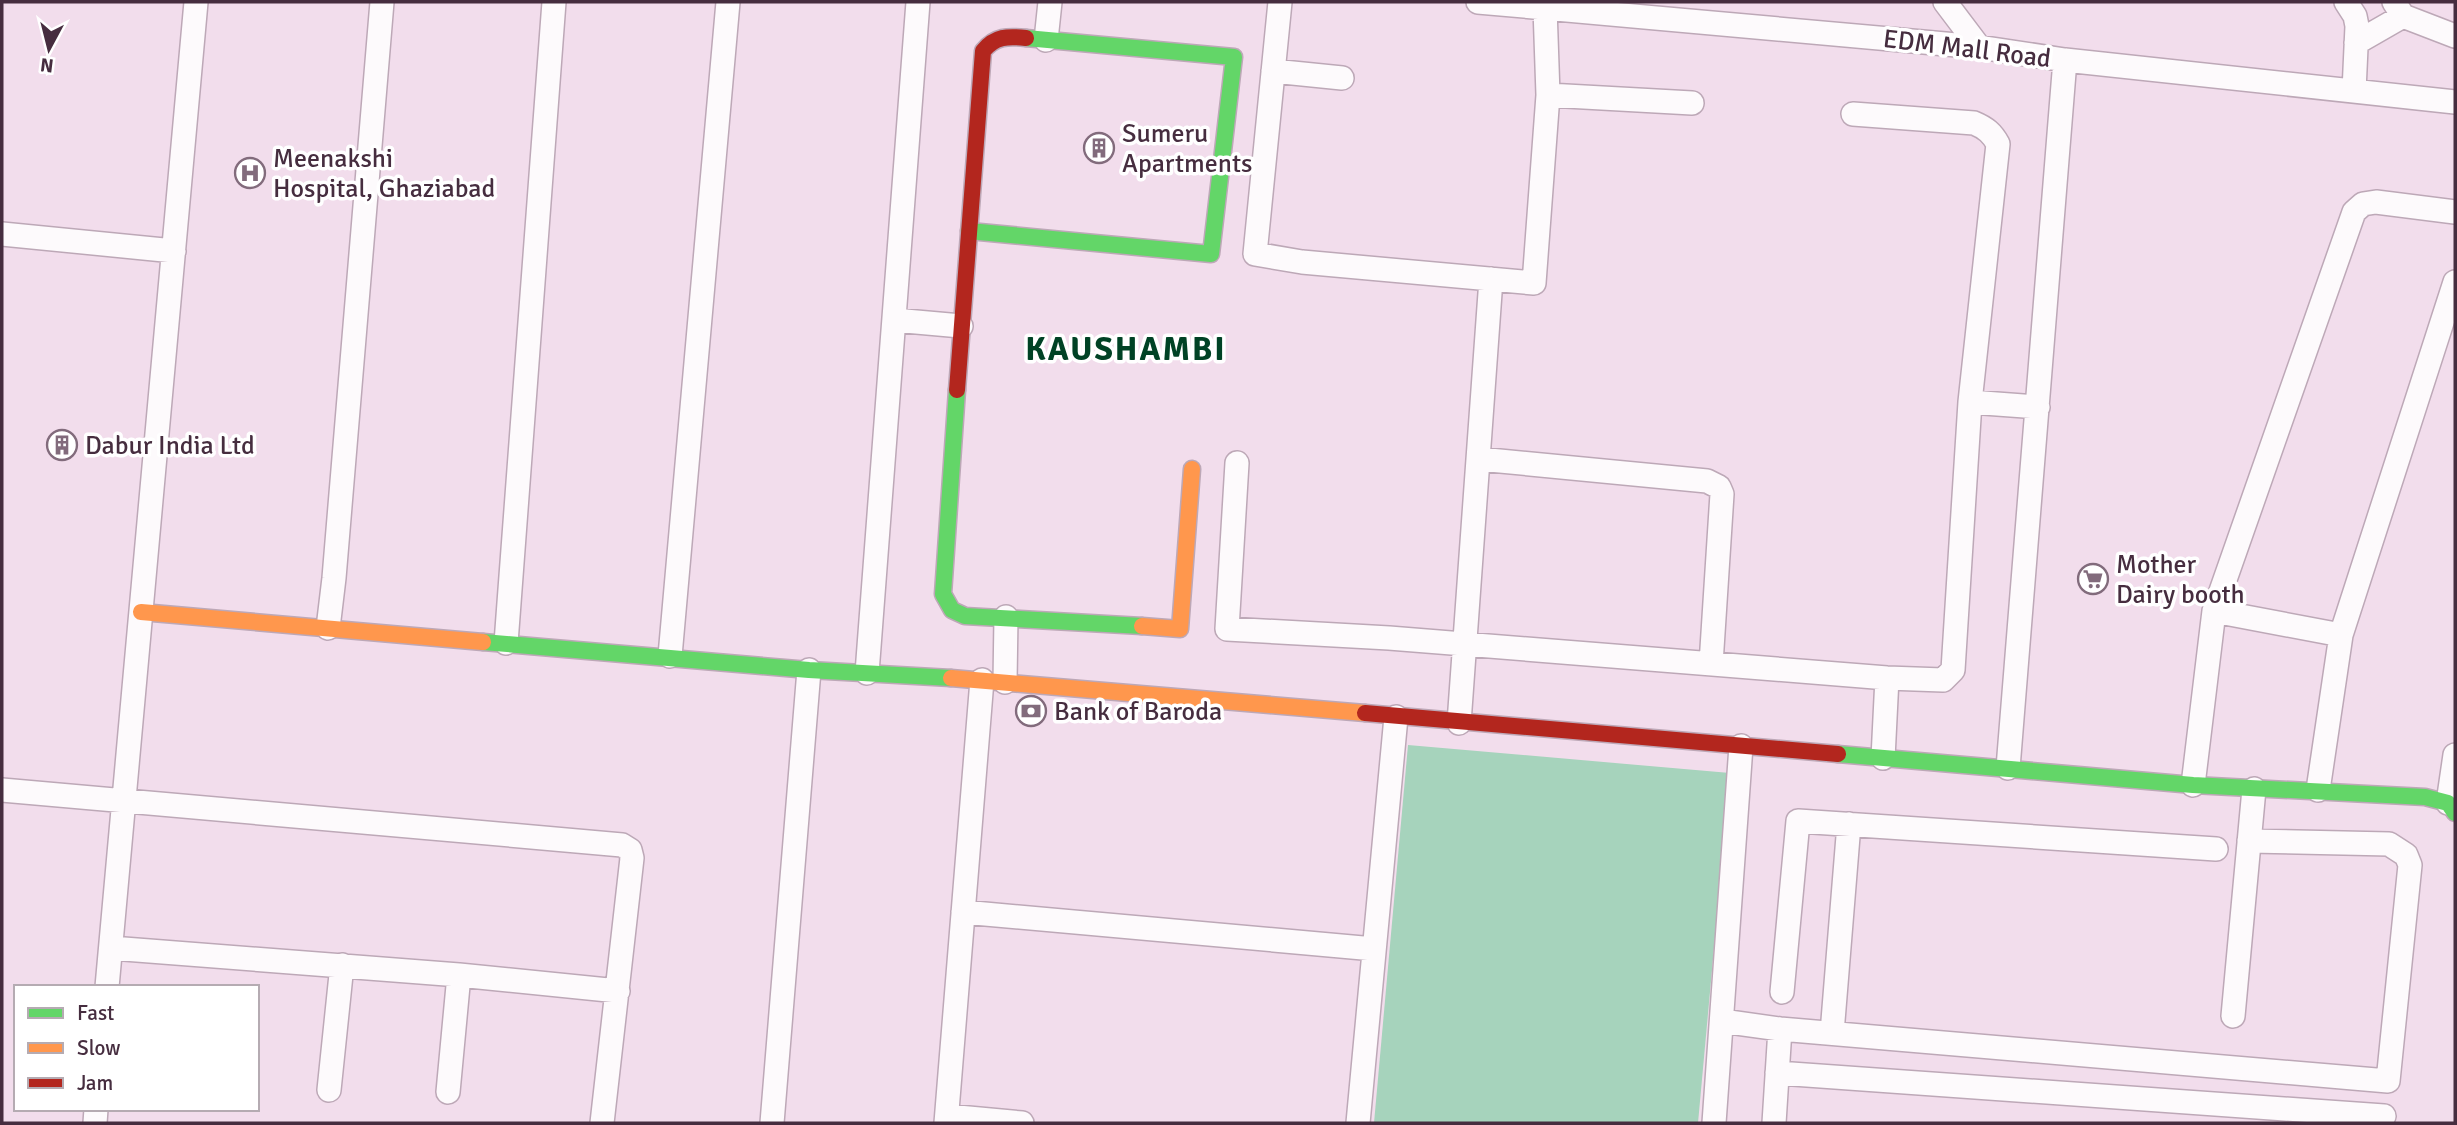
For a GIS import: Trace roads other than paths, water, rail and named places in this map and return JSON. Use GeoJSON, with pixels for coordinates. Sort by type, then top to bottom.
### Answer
{"type":"FeatureCollection","features":[{"type":"Feature","properties":{"kind":"street"},"geometry":{"type":"LineString","coordinates":[[107,985],[196,2]]}},
{"type":"Feature","properties":{"kind":"street"},"geometry":{"type":"LineString","coordinates":[[328,628],[382,2]]}},
{"type":"Feature","properties":{"kind":"street"},"geometry":{"type":"LineString","coordinates":[[506,643],[554,2]]}},
{"type":"Feature","properties":{"kind":"street"},"geometry":{"type":"LineString","coordinates":[[670,656],[728,2]]}},
{"type":"Feature","properties":{"kind":"street"},"geometry":{"type":"LineString","coordinates":[[867,673],[918,2]]}},
{"type":"Feature","properties":{"kind":"street"},"geometry":{"type":"LineString","coordinates":[[1046,40],[1050,2]]}},
{"type":"Feature","properties":{"kind":"street"},"geometry":{"type":"LineString","coordinates":[[1280,2],[1255,254],[1302,262],[1534,283],[1548,94],[1545,8]]}},
{"type":"Feature","properties":{"kind":"street","name":"EDM Mall Road"},"geometry":{"type":"LineString","coordinates":[[1478,2],[1979,47],[2065,60],[2455,102]]}},
{"type":"Feature","properties":{"kind":"street"},"geometry":{"type":"LineString","coordinates":[[1945,2],[1979,47]]}},
{"type":"Feature","properties":{"kind":"street"},"geometry":{"type":"LineString","coordinates":[[2346,2],[2355,16],[2354,91]]}},
{"type":"Feature","properties":{"kind":"street"},"geometry":{"type":"LineString","coordinates":[[2356,43],[2398,9],[2455,36]]}},
{"type":"Feature","properties":{"kind":"street"},"geometry":{"type":"LineString","coordinates":[[969,231],[1211,254],[1234,57],[1006,36],[989,43],[983,51],[961,326],[943,594],[952,610],[965,617],[1006,617],[1181,629],[1192,469]]}},
{"type":"Feature","properties":{"kind":"street"},"geometry":{"type":"LineString","coordinates":[[2008,768],[2065,60]]}},
{"type":"Feature","properties":{"kind":"street"},"geometry":{"type":"LineString","coordinates":[[1273,71],[1342,78]]}},
{"type":"Feature","properties":{"kind":"street"},"geometry":{"type":"LineString","coordinates":[[1548,94],[1692,103]]}},
{"type":"Feature","properties":{"kind":"street"},"geometry":{"type":"LineString","coordinates":[[1237,463],[1227,629],[1943,680],[1953,670],[1970,402],[1998,144],[1984,127],[1974,123],[1853,114]]}},
{"type":"Feature","properties":{"kind":"street"},"geometry":{"type":"LineString","coordinates":[[2193,785],[2214,611],[2354,212],[2363,204],[2376,202],[2455,212]]}},
{"type":"Feature","properties":{"kind":"street"},"geometry":{"type":"LineString","coordinates":[[2,233],[174,251]]}},
{"type":"Feature","properties":{"kind":"street"},"geometry":{"type":"LineString","coordinates":[[1459,723],[1491,279]]}},
{"type":"Feature","properties":{"kind":"street"},"geometry":{"type":"LineString","coordinates":[[2318,790],[2341,635],[2455,282]]}},
{"type":"Feature","properties":{"kind":"street"},"geometry":{"type":"LineString","coordinates":[[894,320],[961,326]]}},
{"type":"Feature","properties":{"kind":"street"},"geometry":{"type":"LineString","coordinates":[[1970,402],[2038,407]]}},
{"type":"Feature","properties":{"kind":"street"},"geometry":{"type":"LineString","coordinates":[[1479,459],[1707,481],[1718,487],[1722,494],[1711,664]]}},
{"type":"Feature","properties":{"kind":"street"},"geometry":{"type":"LineString","coordinates":[[2214,611],[2341,635]]}},
{"type":"Feature","properties":{"kind":"street"},"geometry":{"type":"LineString","coordinates":[[141,612],[809,670],[994,681],[2193,785],[2424,797],[2452,808],[2455,755]]}},
{"type":"Feature","properties":{"kind":"street"},"geometry":{"type":"LineString","coordinates":[[1006,617],[994,681],[963,912],[946,1120],[1023,1123]]}},
{"type":"Feature","properties":{"kind":"street"},"geometry":{"type":"LineString","coordinates":[[772,1123],[809,670]]}},
{"type":"Feature","properties":{"kind":"street"},"geometry":{"type":"LineString","coordinates":[[1883,758],[1887,678]]}},
{"type":"Feature","properties":{"kind":"street"},"geometry":{"type":"LineString","coordinates":[[1358,1123],[1396,717]]}},
{"type":"Feature","properties":{"kind":"street"},"geometry":{"type":"LineString","coordinates":[[1714,1123],[1741,746]]}},
{"type":"Feature","properties":{"kind":"street"},"geometry":{"type":"LineString","coordinates":[[2233,1016],[2254,789]]}},
{"type":"Feature","properties":{"kind":"street"},"geometry":{"type":"LineString","coordinates":[[2,790],[622,845],[630,850],[632,858],[602,1123]]}},
{"type":"Feature","properties":{"kind":"street"},"geometry":{"type":"LineString","coordinates":[[1782,992],[1798,821],[2216,849]]}},
{"type":"Feature","properties":{"kind":"street"},"geometry":{"type":"LineString","coordinates":[[1832,1033],[1849,824]]}},
{"type":"Feature","properties":{"kind":"street"},"geometry":{"type":"LineString","coordinates":[[1722,1021],[1780,1029],[2388,1081],[2410,865],[2406,855],[2389,844],[2249,841]]}},
{"type":"Feature","properties":{"kind":"street"},"geometry":{"type":"LineString","coordinates":[[963,912],[1374,949]]}},
{"type":"Feature","properties":{"kind":"street"},"geometry":{"type":"LineString","coordinates":[[111,948],[342,965],[618,991]]}},
{"type":"Feature","properties":{"kind":"street"},"geometry":{"type":"LineString","coordinates":[[329,1090],[342,965]]}},
{"type":"Feature","properties":{"kind":"street"},"geometry":{"type":"LineString","coordinates":[[448,1092],[459,975]]}},
{"type":"Feature","properties":{"kind":"street"},"geometry":{"type":"LineString","coordinates":[[1774,1123],[1780,1029]]}},
{"type":"Feature","properties":{"kind":"street"},"geometry":{"type":"LineString","coordinates":[[1777,1073],[2384,1116]]}},
{"type":"Feature","properties":{"kind":"street"},"geometry":{"type":"LineString","coordinates":[[2337,1113],[2340,1077]]}},
{"type":"Feature","properties":{"kind":"place","name":"Sumeru Apartments"},"geometry":{"type":"Point","coordinates":[1099,148]}},
{"type":"Feature","properties":{"kind":"place","name":"Meenakshi Hospital, Ghaziabad"},"geometry":{"type":"Point","coordinates":[250,173]}},
{"type":"Feature","properties":{"kind":"place","name":"Dabur India Ltd"},"geometry":{"type":"Point","coordinates":[62,445]}},
{"type":"Feature","properties":{"kind":"place","name":"Mother Dairy booth"},"geometry":{"type":"Point","coordinates":[2093,579]}},
{"type":"Feature","properties":{"kind":"place","name":"Bank of Baroda"},"geometry":{"type":"Point","coordinates":[1031,711]}},
{"type":"Feature","properties":{"kind":"district","name":"KAUSHAMBI"},"geometry":{"type":"Point","coordinates":[1126,348]}}]}
